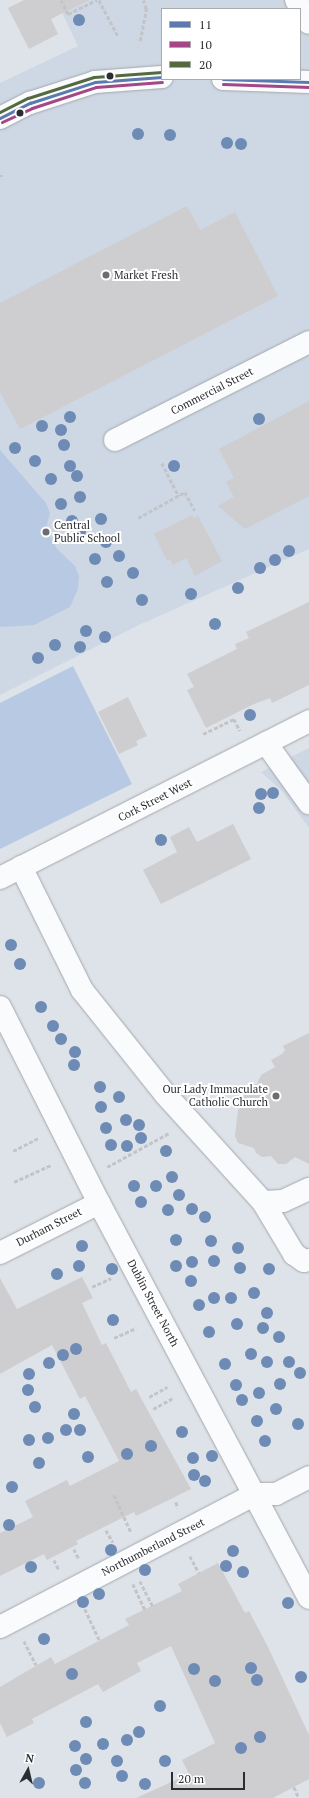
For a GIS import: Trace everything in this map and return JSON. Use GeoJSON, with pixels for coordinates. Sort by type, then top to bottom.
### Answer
{"type":"FeatureCollection","features":[{"type":"Feature","properties":{"kind":"street"},"geometry":{"type":"LineString","coordinates":[[301,9],[309,23]]}},
{"type":"Feature","properties":{"kind":"street"},"geometry":{"type":"LineString","coordinates":[[0,118],[30,103],[95,82],[161,77]]}},
{"type":"Feature","properties":{"kind":"street"},"geometry":{"type":"LineString","coordinates":[[252,80],[309,82]]}},
{"type":"Feature","properties":{"kind":"street","name":"Commercial Street"},"geometry":{"type":"LineString","coordinates":[[115,440],[309,342]]}},
{"type":"Feature","properties":{"kind":"street","name":"Cork Street West"},"geometry":{"type":"LineString","coordinates":[[0,878],[309,721]]}},
{"type":"Feature","properties":{"kind":"street"},"geometry":{"type":"LineString","coordinates":[[266,743],[309,803]]}},
{"type":"Feature","properties":{"kind":"street"},"geometry":{"type":"LineString","coordinates":[[21,868],[82,990],[165,1094],[263,1202],[294,1254],[304,1261],[309,1260]]}},
{"type":"Feature","properties":{"kind":"street","name":"Dublin Street North"},"geometry":{"type":"LineString","coordinates":[[0,1007],[99,1203],[309,1598]]}},
{"type":"Feature","properties":{"kind":"street"},"geometry":{"type":"LineString","coordinates":[[263,1202],[283,1201],[309,1189]]}},
{"type":"Feature","properties":{"kind":"street","name":"Durham Street"},"geometry":{"type":"LineString","coordinates":[[0,1253],[99,1203]]}},
{"type":"Feature","properties":{"kind":"street","name":"Northumberland Street"},"geometry":{"type":"LineString","coordinates":[[0,1627],[255,1494],[276,1494],[309,1477]]}},
{"type":"Feature","properties":{"kind":"path"},"geometry":{"type":"LineString","coordinates":[[61,0],[68,14],[98,0],[118,36]]}},
{"type":"Feature","properties":{"kind":"path"},"geometry":{"type":"LineString","coordinates":[[140,41],[146,9],[143,0]]}},
{"type":"Feature","properties":{"kind":"path"},"geometry":{"type":"LineString","coordinates":[[162,463],[179,496]]}},
{"type":"Feature","properties":{"kind":"path"},"geometry":{"type":"LineString","coordinates":[[138,518],[185,492],[195,510]]}},
{"type":"Feature","properties":{"kind":"path"},"geometry":{"type":"LineString","coordinates":[[204,734],[234,719],[241,733]]}},
{"type":"Feature","properties":{"kind":"path"},"geometry":{"type":"LineString","coordinates":[[13,1151],[38,1138]]}},
{"type":"Feature","properties":{"kind":"path"},"geometry":{"type":"LineString","coordinates":[[104,1169],[158,1139]]}},
{"type":"Feature","properties":{"kind":"path"},"geometry":{"type":"LineString","coordinates":[[14,1182],[51,1165]]}},
{"type":"Feature","properties":{"kind":"path"},"geometry":{"type":"LineString","coordinates":[[92,1287],[111,1278]]}},
{"type":"Feature","properties":{"kind":"path"},"geometry":{"type":"LineString","coordinates":[[114,1338],[136,1328]]}},
{"type":"Feature","properties":{"kind":"path"},"geometry":{"type":"LineString","coordinates":[[149,1397],[167,1387]]}},
{"type":"Feature","properties":{"kind":"path"},"geometry":{"type":"LineString","coordinates":[[153,1409],[173,1398]]}},
{"type":"Feature","properties":{"kind":"path"},"geometry":{"type":"LineString","coordinates":[[114,1495],[141,1554]]}},
{"type":"Feature","properties":{"kind":"path"},"geometry":{"type":"LineString","coordinates":[[176,1502],[178,1508]]}},
{"type":"Feature","properties":{"kind":"path"},"geometry":{"type":"LineString","coordinates":[[106,1530],[113,1542]]}},
{"type":"Feature","properties":{"kind":"path"},"geometry":{"type":"LineString","coordinates":[[74,1549],[80,1560]]}},
{"type":"Feature","properties":{"kind":"path"},"geometry":{"type":"LineString","coordinates":[[189,1555],[199,1573]]}},
{"type":"Feature","properties":{"kind":"path"},"geometry":{"type":"LineString","coordinates":[[54,1560],[59,1570]]}},
{"type":"Feature","properties":{"kind":"path"},"geometry":{"type":"LineString","coordinates":[[140,1580],[153,1606]]}},
{"type":"Feature","properties":{"kind":"path"},"geometry":{"type":"LineString","coordinates":[[133,1584],[145,1610]]}},
{"type":"Feature","properties":{"kind":"path"},"geometry":{"type":"LineString","coordinates":[[85,1609],[100,1640]]}},
{"type":"Feature","properties":{"kind":"path"},"geometry":{"type":"LineString","coordinates":[[24,1641],[36,1665]]}},
{"type":"Feature","properties":{"kind":"path"},"geometry":{"type":"LineString","coordinates":[[294,1787],[299,1798]]}},
{"type":"Feature","properties":{"kind":"shaded area"},"geometry":{"type":"Polygon","coordinates":[[[56,0],[309,0],[309,549],[139,625],[0,695],[0,83],[78,46],[56,0]]]}},
{"type":"Feature","properties":{"kind":"shaded area"},"geometry":{"type":"Polygon","coordinates":[[[0,450],[46,503],[50,513],[47,524],[48,532],[57,549],[75,566],[79,576],[78,589],[70,607],[34,625],[0,627],[0,450]]]}},
{"type":"Feature","properties":{"kind":"shaded area"},"geometry":{"type":"Polygon","coordinates":[[[73,666],[132,784],[0,849],[0,703],[73,666]]]}},
{"type":"Feature","properties":{"kind":"shaded area"},"geometry":{"type":"Polygon","coordinates":[[[309,748],[309,828],[282,791],[261,772],[309,748]]]}},
{"type":"Feature","properties":{"kind":"building"},"geometry":{"type":"Polygon","coordinates":[[[24,0],[89,0],[51,19],[58,34],[29,49],[8,8],[24,0]]]}},
{"type":"Feature","properties":{"kind":"building"},"geometry":{"type":"Polygon","coordinates":[[[187,206],[200,230],[235,212],[278,296],[20,429],[0,392],[0,303],[187,206]]]}},
{"type":"Feature","properties":{"kind":"building"},"geometry":{"type":"Polygon","coordinates":[[[309,401],[309,496],[245,529],[218,506],[234,497],[226,482],[234,478],[219,449],[309,401]]]}},
{"type":"Feature","properties":{"kind":"building"},"geometry":{"type":"Polygon","coordinates":[[[192,515],[194,518],[198,516],[222,561],[195,576],[186,558],[173,565],[170,559],[167,561],[154,534],[192,515]]]}},
{"type":"Feature","properties":{"kind":"building"},"geometry":{"type":"Polygon","coordinates":[[[309,602],[309,685],[272,703],[270,698],[254,704],[206,728],[187,690],[194,687],[187,674],[237,649],[235,644],[249,638],[246,632],[309,602]]]}},
{"type":"Feature","properties":{"kind":"building"},"geometry":{"type":"Polygon","coordinates":[[[128,697],[147,736],[136,741],[138,745],[119,754],[98,712],[128,697]]]}},
{"type":"Feature","properties":{"kind":"building"},"geometry":{"type":"Polygon","coordinates":[[[233,824],[251,859],[161,904],[143,870],[177,852],[170,837],[189,827],[197,842],[233,824]]]}},
{"type":"Feature","properties":{"kind":"building","name":"Our Lady Immaculate Catholic Church"},"geometry":{"type":"Polygon","coordinates":[[[309,1033],[309,1164],[295,1157],[286,1164],[278,1164],[271,1156],[262,1157],[256,1153],[254,1148],[238,1143],[235,1136],[238,1110],[245,1103],[241,1088],[257,1084],[261,1075],[275,1067],[271,1060],[282,1054],[285,1050],[283,1046],[309,1033]]]}},
{"type":"Feature","properties":{"kind":"building"},"geometry":{"type":"Polygon","coordinates":[[[82,1277],[93,1298],[82,1303],[102,1345],[106,1343],[131,1392],[136,1389],[191,1489],[136,1516],[134,1512],[76,1541],[78,1544],[47,1560],[44,1554],[0,1576],[0,1533],[33,1517],[25,1501],[67,1480],[70,1486],[119,1461],[85,1396],[80,1399],[52,1345],[0,1374],[0,1278],[17,1309],[82,1277]]]}},
{"type":"Feature","properties":{"kind":"building"},"geometry":{"type":"Polygon","coordinates":[[[218,1563],[245,1613],[249,1611],[268,1647],[309,1735],[309,1779],[273,1798],[136,1798],[189,1774],[182,1760],[215,1743],[171,1646],[137,1663],[141,1671],[103,1692],[98,1684],[32,1719],[34,1723],[7,1737],[0,1723],[0,1687],[51,1657],[55,1664],[129,1625],[125,1619],[182,1591],[178,1584],[218,1563]]]}},
{"type":"Feature","properties":{"kind":"transit line","name":"20"},"geometry":{"type":"LineString","coordinates":[[0,112],[28,98],[94,77],[161,72]]}},
{"type":"Feature","properties":{"kind":"transit line","name":"11"},"geometry":{"type":"LineString","coordinates":[[0,118],[30,103],[95,82],[161,77]]}},
{"type":"Feature","properties":{"kind":"transit line","name":"11"},"geometry":{"type":"LineString","coordinates":[[252,80],[309,82]]}},
{"type":"Feature","properties":{"kind":"transit line","name":"10"},"geometry":{"type":"LineString","coordinates":[[2,122],[32,108],[96,87],[162,82]]}},
{"type":"Feature","properties":{"kind":"transit line","name":"10"},"geometry":{"type":"LineString","coordinates":[[223,84],[309,87]]}},
{"type":"Feature","properties":{"kind":"place","name":"Market Fresh"},"geometry":{"type":"Point","coordinates":[106,275]}},
{"type":"Feature","properties":{"kind":"place","name":"Central Public School"},"geometry":{"type":"Point","coordinates":[46,532]}},
{"type":"Feature","properties":{"kind":"place","name":"Our Lady Immaculate Catholic Church"},"geometry":{"type":"Point","coordinates":[276,1096]}}]}
